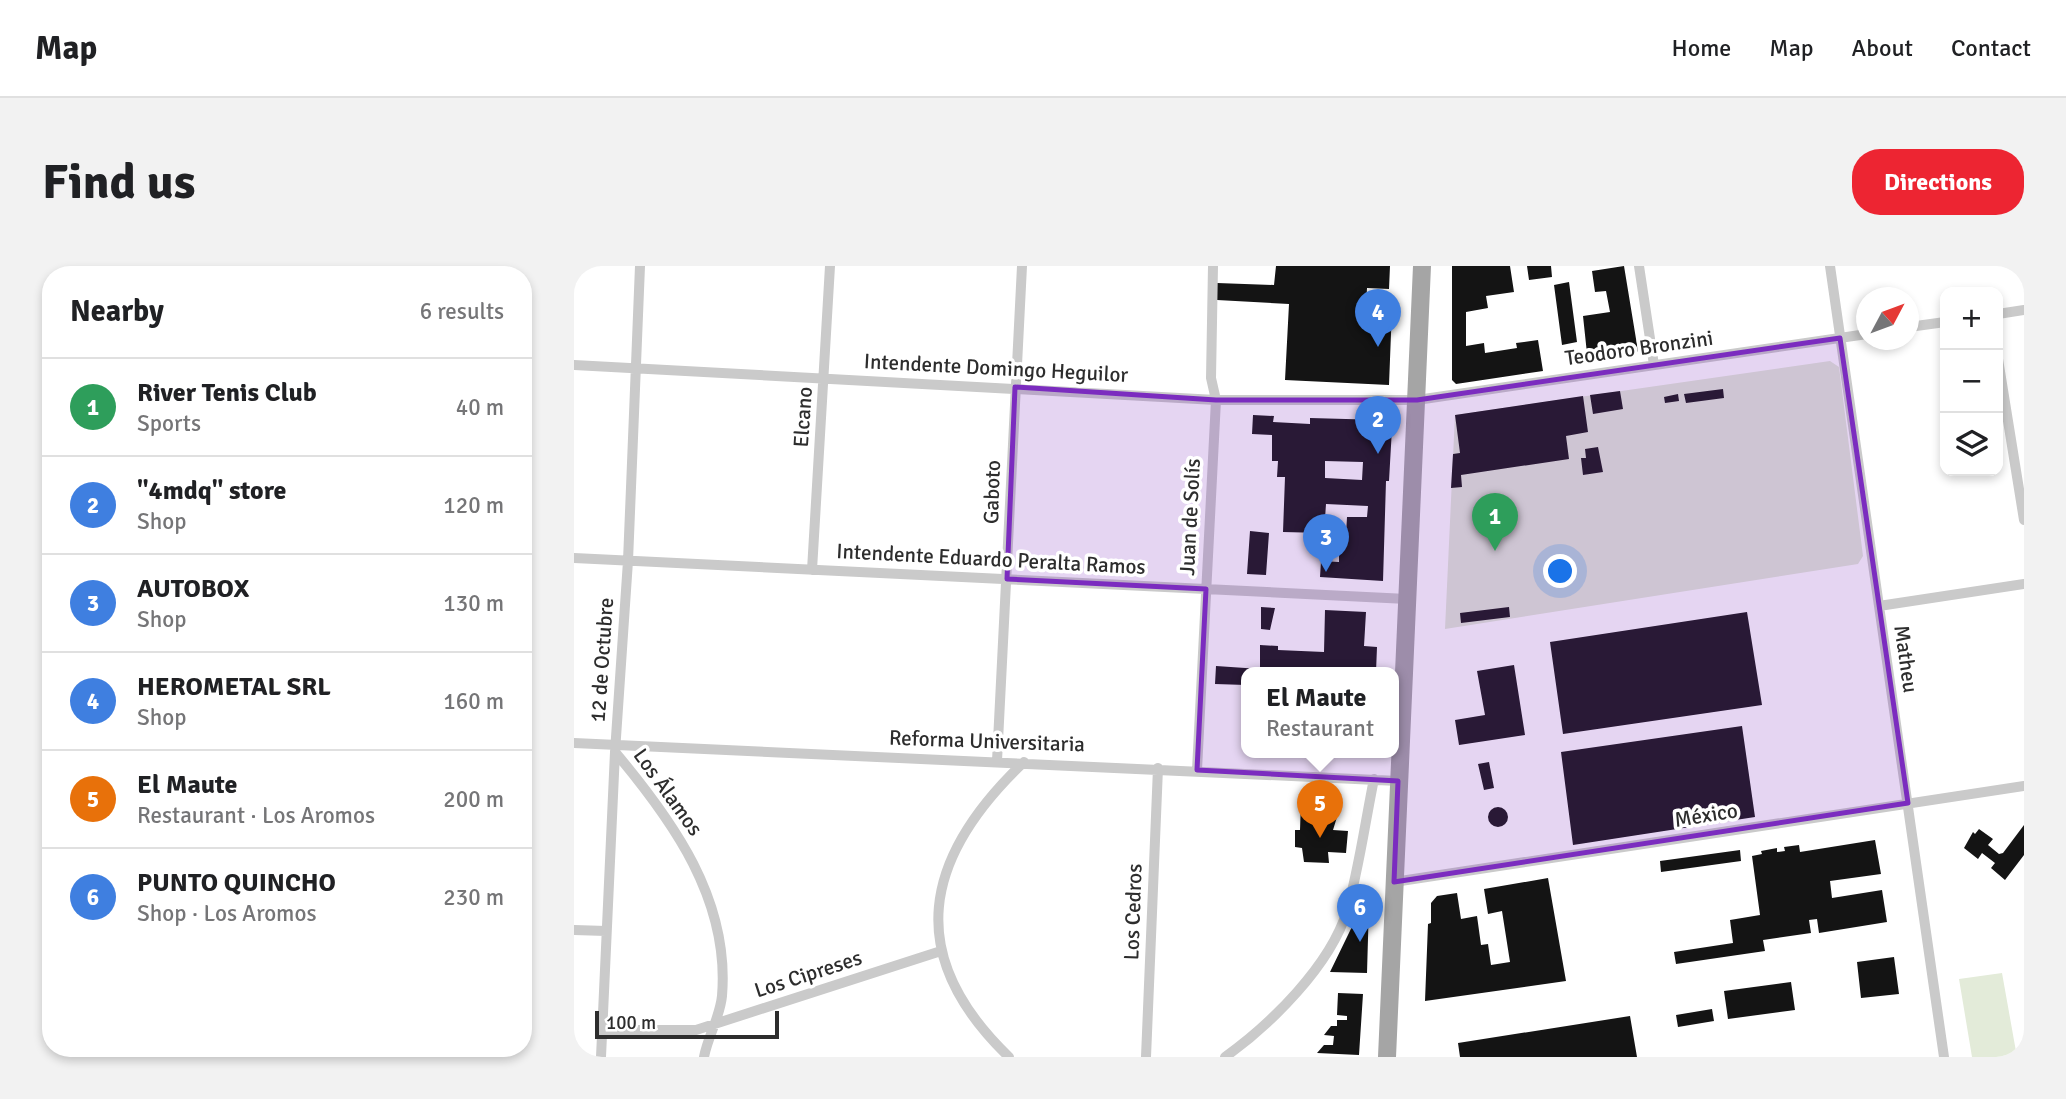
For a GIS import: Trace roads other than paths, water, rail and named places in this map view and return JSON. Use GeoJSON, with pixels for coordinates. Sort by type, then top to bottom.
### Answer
{"type":"FeatureCollection","features":[{"type":"Feature","properties":{"kind":"main road"},"geometry":{"type":"LineString","coordinates":[[1387,1057],[1422,266]]}},
{"type":"Feature","properties":{"kind":"street","name":"12 de Octubre"},"geometry":{"type":"LineString","coordinates":[[601,1057],[615,749],[628,561],[640,266]]}},
{"type":"Feature","properties":{"kind":"street","name":"Elcano"},"geometry":{"type":"LineString","coordinates":[[812,570],[830,266]]}},
{"type":"Feature","properties":{"kind":"street","name":"Gaboto"},"geometry":{"type":"LineString","coordinates":[[997,761],[1022,266]]}},
{"type":"Feature","properties":{"kind":"street","name":"Juan de Solís"},"geometry":{"type":"LineString","coordinates":[[1197,770],[1216,400],[1210,378],[1213,266]]}},
{"type":"Feature","properties":{"kind":"street"},"geometry":{"type":"LineString","coordinates":[[1639,266],[1654,365]]}},
{"type":"Feature","properties":{"kind":"street","name":"Matheu"},"geometry":{"type":"LineString","coordinates":[[1830,266],[1944,1057]]}},
{"type":"Feature","properties":{"kind":"street"},"geometry":{"type":"LineString","coordinates":[[2003,313],[2024,310]]}},
{"type":"Feature","properties":{"kind":"street"},"geometry":{"type":"LineString","coordinates":[[1919,326],[1940,323]]}},
{"type":"Feature","properties":{"kind":"street","name":"Teodoro Bronzini"},"geometry":{"type":"LineString","coordinates":[[1417,400],[1856,336]]}},
{"type":"Feature","properties":{"kind":"street","name":"Intendente Domingo Heguilor"},"geometry":{"type":"LineString","coordinates":[[574,365],[1216,400],[1417,400]]}},
{"type":"Feature","properties":{"kind":"street"},"geometry":{"type":"LineString","coordinates":[[2003,390],[2024,520]]}},
{"type":"Feature","properties":{"kind":"street","name":"Intendente Eduardo Peralta Ramos"},"geometry":{"type":"LineString","coordinates":[[574,558],[1407,599]]}},
{"type":"Feature","properties":{"kind":"street"},"geometry":{"type":"LineString","coordinates":[[1879,606],[2024,584]]}},
{"type":"Feature","properties":{"kind":"street","name":"Reforma Universitaria"},"geometry":{"type":"LineString","coordinates":[[574,743],[615,749],[1024,762],[1398,781]]}},
{"type":"Feature","properties":{"kind":"street","name":"Los Álamos"},"geometry":{"type":"LineString","coordinates":[[615,749],[680,837],[706,893],[721,946],[723,974],[720,1012],[704,1057]]}},
{"type":"Feature","properties":{"kind":"street"},"geometry":{"type":"LineString","coordinates":[[1009,1057],[983,1032],[962,1001],[941,951],[937,923],[939,893],[949,863],[981,809],[1024,762]]}},
{"type":"Feature","properties":{"kind":"street","name":"Los Cedros"},"geometry":{"type":"LineString","coordinates":[[1146,1057],[1158,768]]}},
{"type":"Feature","properties":{"kind":"street"},"geometry":{"type":"LineString","coordinates":[[1225,1057],[1279,1012],[1337,935],[1349,901],[1374,779]]}},
{"type":"Feature","properties":{"kind":"street","name":"México"},"geometry":{"type":"LineString","coordinates":[[1394,882],[2024,786]]}},
{"type":"Feature","properties":{"kind":"street"},"geometry":{"type":"LineString","coordinates":[[574,930],[606,931]]}},
{"type":"Feature","properties":{"kind":"street","name":"Los Cipreses"},"geometry":{"type":"LineString","coordinates":[[602,1030],[676,1032],[714,1025],[941,951]]}},
{"type":"Feature","properties":{"kind":"place","name":"HEROMETAL SRL"},"geometry":{"type":"Point","coordinates":[1378,347]}},
{"type":"Feature","properties":{"kind":"place","name":"\"4mdq\" store"},"geometry":{"type":"Point","coordinates":[1378,454]}},
{"type":"Feature","properties":{"kind":"place","name":"River Tenis Club"},"geometry":{"type":"Point","coordinates":[1495,551]}},
{"type":"Feature","properties":{"kind":"place","name":"AUTOBOX"},"geometry":{"type":"Point","coordinates":[1326,572]}},
{"type":"Feature","properties":{"kind":"place","name":"El Maute"},"geometry":{"type":"Point","coordinates":[1320,838]}},
{"type":"Feature","properties":{"kind":"place","name":"PUNTO QUINCHO"},"geometry":{"type":"Point","coordinates":[1360,942]}}]}
